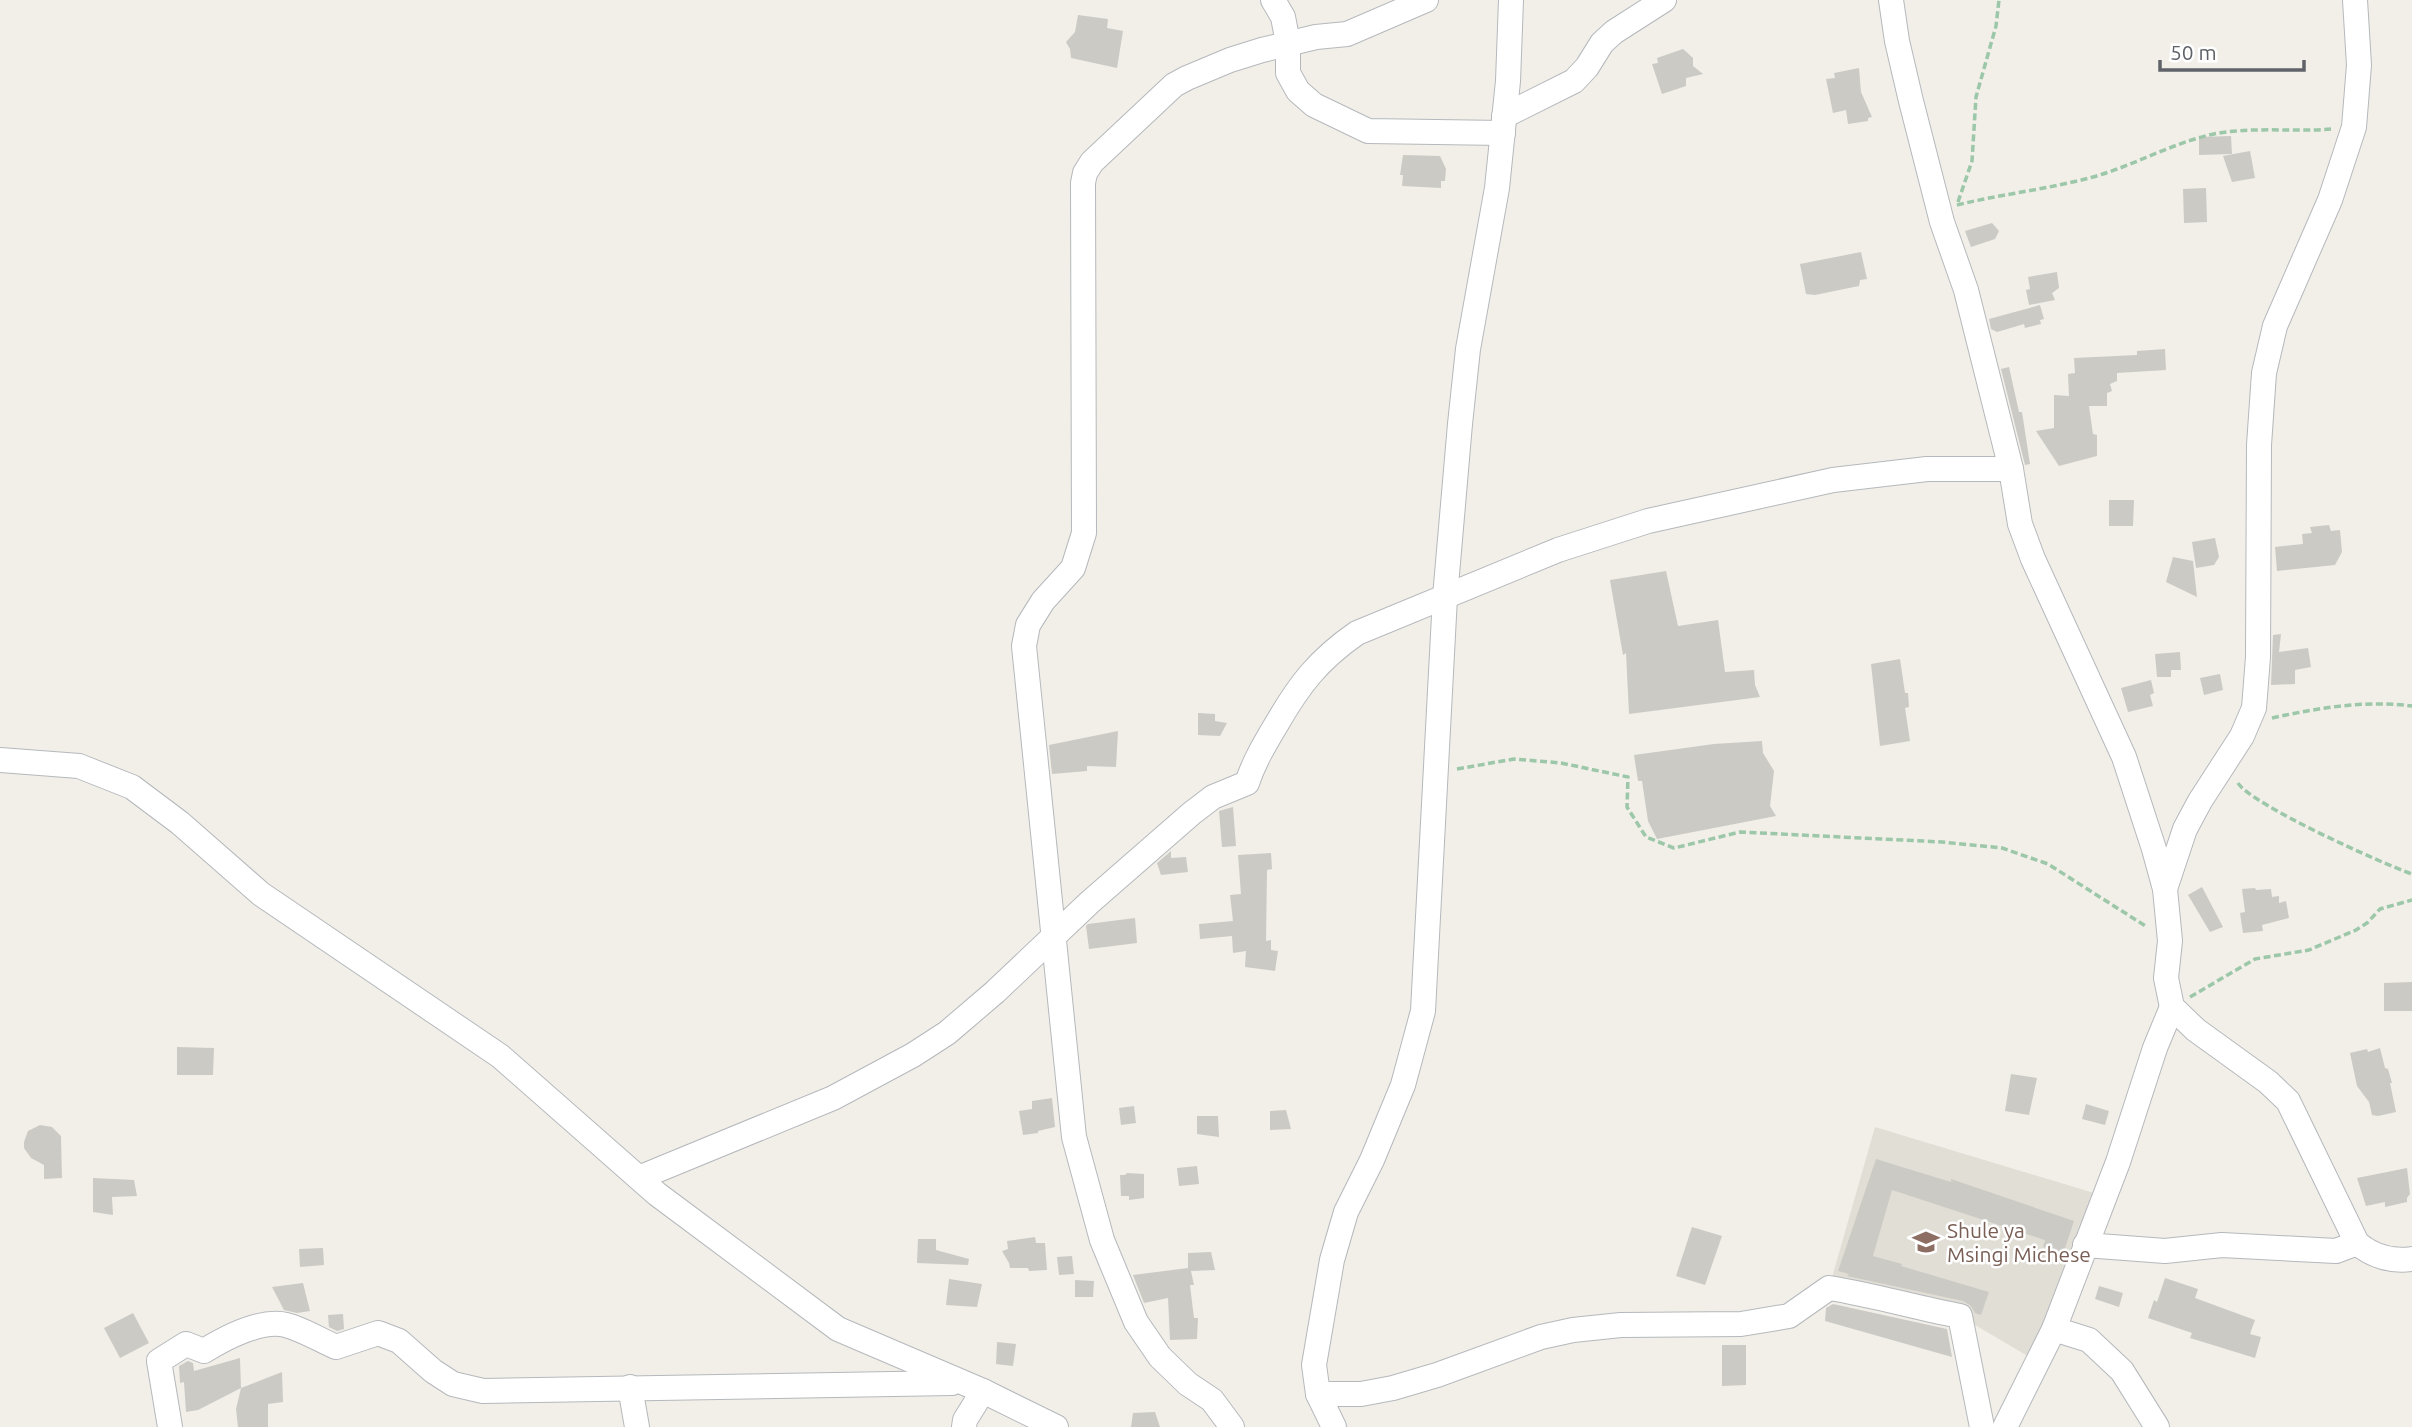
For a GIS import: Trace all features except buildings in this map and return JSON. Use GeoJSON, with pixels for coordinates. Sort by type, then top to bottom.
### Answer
{"type":"FeatureCollection","features":[{"type":"Feature","properties":{"kind":"street"},"geometry":{"type":"LineString","coordinates":[[1273,0],[1283,17],[1288,43],[1288,74],[1298,92],[1314,105],[1368,131],[1503,125],[1574,81],[1587,68],[1602,43],[1614,32],[1664,0]]}},
{"type":"Feature","properties":{"kind":"street"},"geometry":{"type":"LineString","coordinates":[[1232,1427],[1212,1400],[1188,1384],[1154,1348],[1136,1322],[1102,1240],[1074,1137],[1024,646],[1028,625],[1043,601],[1073,568],[1084,533],[1083,184],[1085,173],[1092,162],[1174,85],[1230,60],[1288,43],[1347,34],[1426,0]]}},
{"type":"Feature","properties":{"kind":"street"},"geometry":{"type":"LineString","coordinates":[[1334,1427],[1318,1394],[1314,1365],[1332,1260],[1346,1212],[1372,1160],[1403,1085],[1423,1012],[1445,597],[1468,349],[1497,188],[1511,0]]}},
{"type":"Feature","properties":{"kind":"street"},"geometry":{"type":"LineString","coordinates":[[1891,0],[1897,41],[1948,209],[2011,469],[2020,524],[2033,559],[2124,757],[2143,810],[2165,890],[2170,941],[2166,978],[2172,1007],[2196,1030],[2268,1082],[2288,1101],[2357,1243],[2368,1252],[2383,1257],[2412,1259]]}},
{"type":"Feature","properties":{"kind":"street"},"geometry":{"type":"LineString","coordinates":[[2165,890],[2185,829],[2254,708],[2258,657],[2259,445],[2263,373],[2275,326],[2330,200],[2354,127],[2358,76],[2355,0]]}},
{"type":"Feature","properties":{"kind":"street"},"geometry":{"type":"LineString","coordinates":[[636,1175],[641,1177],[833,1098],[913,1055],[976,1009],[1024,967],[1054,935],[1192,813],[1213,797],[1247,783],[1255,761],[1299,686],[1332,650],[1357,633],[1558,551],[1648,522],[1833,480],[1927,469],[2011,469]]}},
{"type":"Feature","properties":{"kind":"street"},"geometry":{"type":"LineString","coordinates":[[0,760],[79,766],[132,787],[180,823],[261,894],[500,1056],[657,1194],[838,1329],[974,1387],[1056,1427]]}},
{"type":"Feature","properties":{"kind":"street"},"geometry":{"type":"LineString","coordinates":[[2006,1427],[2054,1329],[2118,1162],[2154,1048],[2172,1007]]}},
{"type":"Feature","properties":{"kind":"street"},"geometry":{"type":"LineString","coordinates":[[2085,1245],[2165,1251],[2222,1245],[2336,1251],[2357,1243]]}},
{"type":"Feature","properties":{"kind":"street"},"geometry":{"type":"LineString","coordinates":[[1318,1394],[1362,1395],[1393,1388],[1541,1337],[1573,1330],[1621,1325],[1741,1324],[1789,1317],[1829,1288],[1875,1296],[1912,1308],[1960,1316],[1982,1427]]}},
{"type":"Feature","properties":{"kind":"street"},"geometry":{"type":"LineString","coordinates":[[170,1427],[159,1362],[186,1344],[204,1350],[228,1336],[252,1327],[285,1324],[336,1347],[378,1333],[399,1341],[433,1371],[453,1384],[483,1391],[630,1387],[974,1387]]}},
{"type":"Feature","properties":{"kind":"street"},"geometry":{"type":"LineString","coordinates":[[2054,1329],[2090,1340],[2122,1371],[2157,1427]]}},
{"type":"Feature","properties":{"kind":"street"},"geometry":{"type":"LineString","coordinates":[[630,1387],[637,1427]]}},
{"type":"Feature","properties":{"kind":"street"},"geometry":{"type":"LineString","coordinates":[[964,1427],[974,1387]]}},
{"type":"Feature","properties":{"kind":"path"},"geometry":{"type":"LineString","coordinates":[[1948,209],[1967,180],[1972,161],[1976,97],[1996,26],[1999,0]]}},
{"type":"Feature","properties":{"kind":"path"},"geometry":{"type":"LineString","coordinates":[[1948,209],[2093,177],[2130,165],[2183,142],[2219,133],[2267,128],[2296,131],[2354,127]]}},
{"type":"Feature","properties":{"kind":"path"},"geometry":{"type":"LineString","coordinates":[[2247,724],[2352,705],[2412,706]]}},
{"type":"Feature","properties":{"kind":"path"},"geometry":{"type":"LineString","coordinates":[[2228,757],[2240,787],[2314,830],[2412,874]]}},
{"type":"Feature","properties":{"kind":"path"},"geometry":{"type":"LineString","coordinates":[[1435,774],[1514,759],[1561,763],[1628,777],[1627,807],[1646,838],[1674,848],[1740,832],[1942,842],[2002,848],[2048,864],[2170,941]]}},
{"type":"Feature","properties":{"kind":"path"},"geometry":{"type":"LineString","coordinates":[[2172,1007],[2255,959],[2309,950],[2356,930],[2380,909],[2412,900]]}},
{"type":"Feature","properties":{"kind":"shaded area"},"geometry":{"type":"Polygon","coordinates":[[[1875,1127],[2094,1193],[2041,1364],[1960,1316],[1829,1288],[1875,1127]]]}},
{"type":"Feature","properties":{"kind":"place","name":"Shule ya Msingi Michese"},"geometry":{"type":"Point","coordinates":[1926,1242]}}]}
